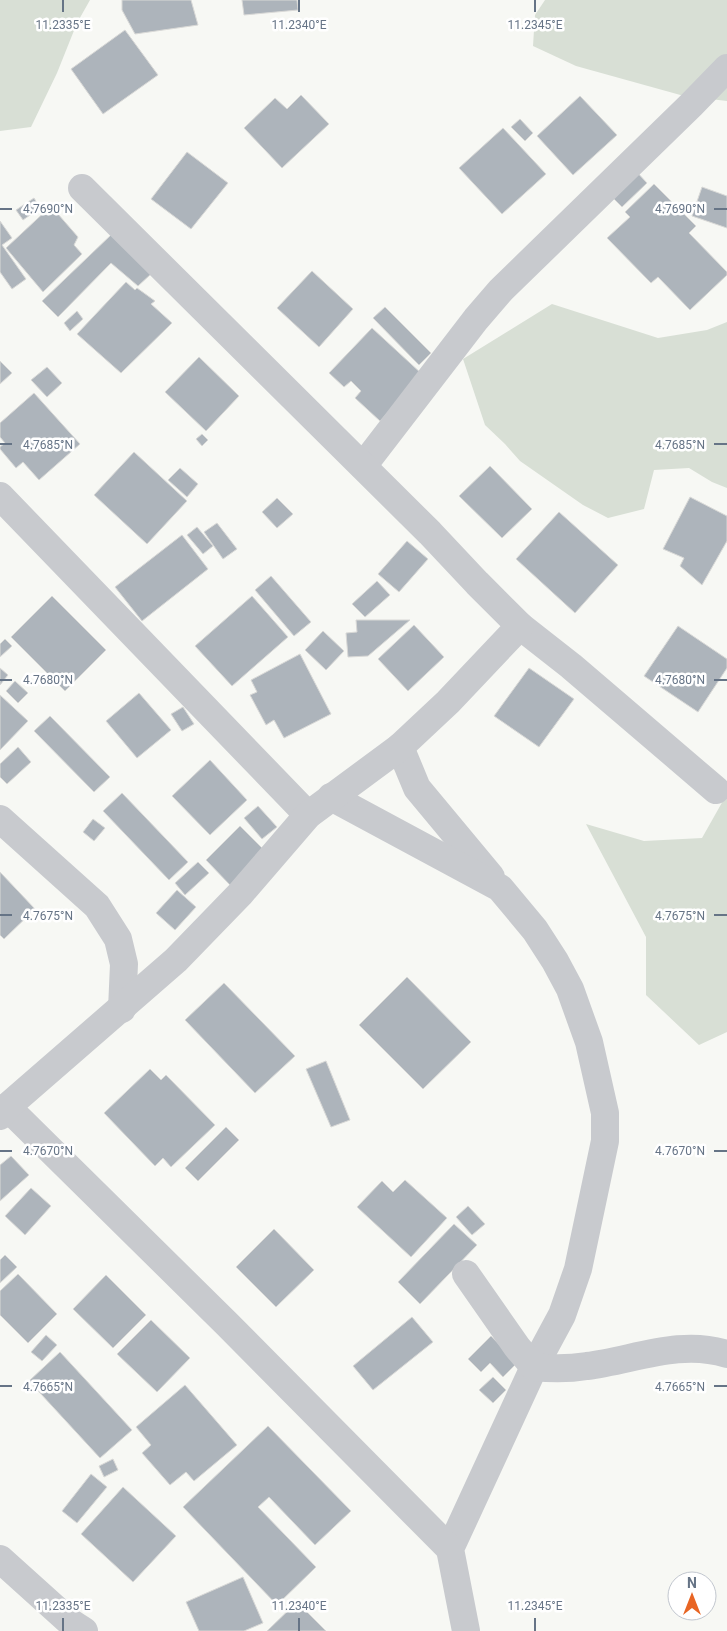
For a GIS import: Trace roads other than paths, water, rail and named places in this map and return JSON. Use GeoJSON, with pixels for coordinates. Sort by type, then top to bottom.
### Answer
{"type":"FeatureCollection","features":[{"type":"Feature","properties":{"kind":"street"},"geometry":{"type":"LineString","coordinates":[[363,466],[476,319],[501,290],[727,68]]}},
{"type":"Feature","properties":{"kind":"street"},"geometry":{"type":"LineString","coordinates":[[82,188],[363,466],[520,626],[579,672],[716,790]]}},
{"type":"Feature","properties":{"kind":"street"},"geometry":{"type":"LineString","coordinates":[[0,496],[308,815]]}},
{"type":"Feature","properties":{"kind":"street"},"geometry":{"type":"LineString","coordinates":[[466,1631],[450,1549],[220,1317],[4,1112],[176,960],[240,894],[308,815],[400,747],[448,702],[520,626]]}},
{"type":"Feature","properties":{"kind":"street"},"geometry":{"type":"LineString","coordinates":[[400,747],[417,788],[535,930],[555,960],[570,989],[589,1042],[605,1113],[605,1141],[578,1270],[562,1315],[534,1367],[450,1549]]}},
{"type":"Feature","properties":{"kind":"street"},"geometry":{"type":"LineString","coordinates":[[330,797],[500,888]]}},
{"type":"Feature","properties":{"kind":"street"},"geometry":{"type":"LineString","coordinates":[[0,819],[97,906],[118,939],[124,964],[122,1009]]}},
{"type":"Feature","properties":{"kind":"street"},"geometry":{"type":"LineString","coordinates":[[466,1274],[517,1347],[534,1367],[553,1369],[587,1366],[655,1351],[677,1349],[710,1349],[727,1354]]}},
{"type":"Feature","properties":{"kind":"street"},"geometry":{"type":"LineString","coordinates":[[0,1559],[70,1622],[84,1631]]}}]}
